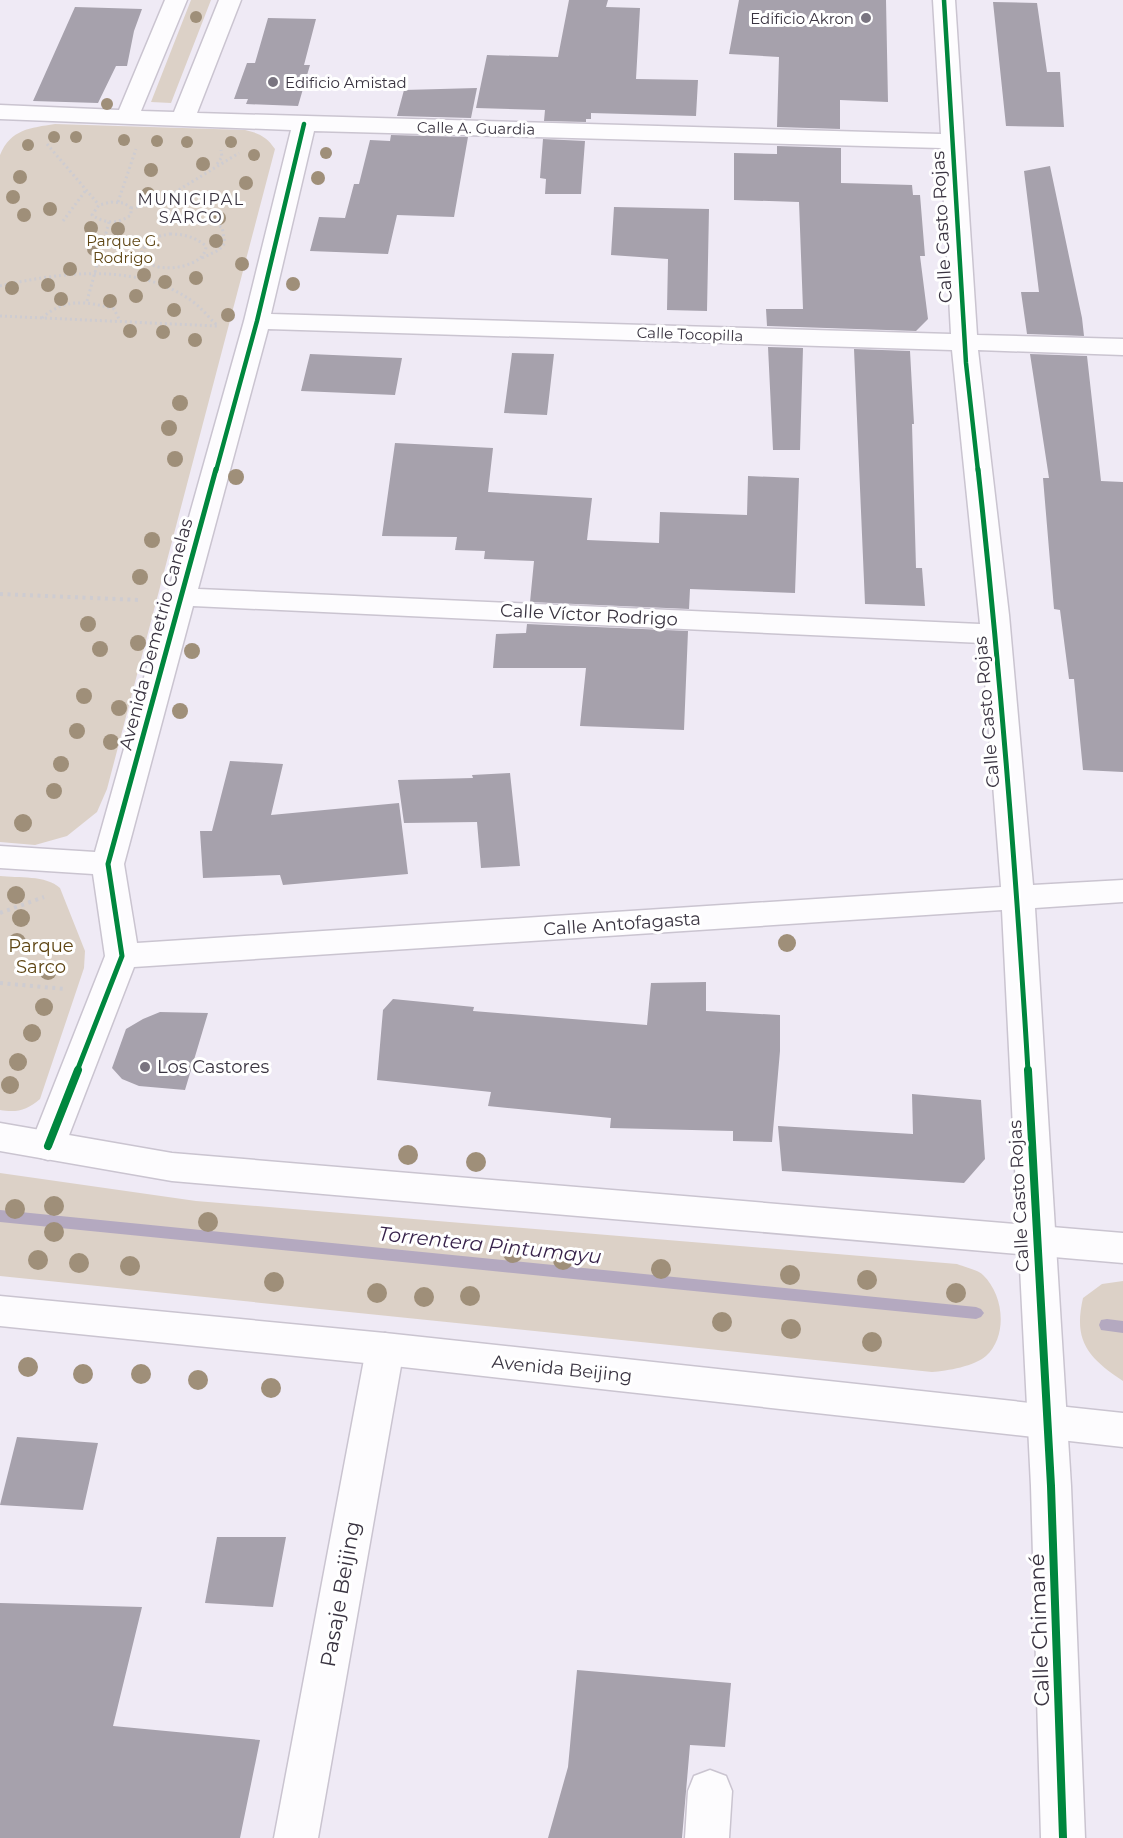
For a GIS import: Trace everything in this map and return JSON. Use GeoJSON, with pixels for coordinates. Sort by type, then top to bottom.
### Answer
{"type":"FeatureCollection","features":[{"type":"Feature","properties":{"kind":"street"},"geometry":{"type":"LineString","coordinates":[[127,117],[176,0]]}},
{"type":"Feature","properties":{"kind":"street"},"geometry":{"type":"LineString","coordinates":[[183,119],[230,0]]}},
{"type":"Feature","properties":{"kind":"street","name":"Calle Casto Rojas"},"geometry":{"type":"LineString","coordinates":[[944,0],[964,342],[995,634],[1018,898],[1035,1240],[1047,1422]]}},
{"type":"Feature","properties":{"kind":"street","name":"Calle A. Guardia"},"geometry":{"type":"LineString","coordinates":[[2,115],[952,141]]}},
{"type":"Feature","properties":{"kind":"street","name":"Avenida Demetrio Canelas"},"geometry":{"type":"LineString","coordinates":[[48,1146],[122,956],[108,864],[257,321],[304,124]]}},
{"type":"Feature","properties":{"kind":"street","name":"Calle Tocopilla"},"geometry":{"type":"LineString","coordinates":[[257,321],[1123,347]]}},
{"type":"Feature","properties":{"kind":"street","name":"Calle Víctor Rodrigo"},"geometry":{"type":"LineString","coordinates":[[182,597],[995,634]]}},
{"type":"Feature","properties":{"kind":"street"},"geometry":{"type":"LineString","coordinates":[[0,857],[108,864]]}},
{"type":"Feature","properties":{"kind":"street","name":"Calle Antofagasta"},"geometry":{"type":"LineString","coordinates":[[122,956],[1123,891]]}},
{"type":"Feature","properties":{"kind":"street"},"geometry":{"type":"LineString","coordinates":[[0,1137],[172,1167],[1123,1248]]}},
{"type":"Feature","properties":{"kind":"street","name":"Avenida Beijing"},"geometry":{"type":"LineString","coordinates":[[0,1311],[385,1349],[1123,1430]]}},
{"type":"Feature","properties":{"kind":"street","name":"Pasaje Beijing"},"geometry":{"type":"LineString","coordinates":[[296,1838],[385,1349]]}},
{"type":"Feature","properties":{"kind":"street","name":"Calle Chimané"},"geometry":{"type":"LineString","coordinates":[[1047,1422],[1063,1838]]}},
{"type":"Feature","properties":{"kind":"street"},"geometry":{"type":"LineString","coordinates":[[707,1838],[710,1791]]}},
{"type":"Feature","properties":{"kind":"path"},"geometry":{"type":"LineString","coordinates":[[43,140],[99,205]]}},
{"type":"Feature","properties":{"kind":"path"},"geometry":{"type":"LineString","coordinates":[[118,202],[138,143]]}},
{"type":"Feature","properties":{"kind":"path"},"geometry":{"type":"LineString","coordinates":[[202,258],[206,252],[206,246],[195,237],[185,234],[154,239],[146,243],[141,254],[148,263],[165,268],[186,266],[217,252],[225,244],[226,235],[222,227],[173,213],[168,208],[168,202],[172,194],[246,150]]}},
{"type":"Feature","properties":{"kind":"path"},"geometry":{"type":"LineString","coordinates":[[63,221],[86,190]]}},
{"type":"Feature","properties":{"kind":"path"},"geometry":{"type":"LineString","coordinates":[[131,208],[131,215],[127,218],[110,222],[99,220],[92,212],[99,205],[118,202],[131,208],[168,202]]}},
{"type":"Feature","properties":{"kind":"path"},"geometry":{"type":"LineString","coordinates":[[87,301],[110,222]]}},
{"type":"Feature","properties":{"kind":"path"},"geometry":{"type":"LineString","coordinates":[[0,286],[50,276],[94,273],[127,277],[158,284],[183,295],[204,309],[217,326],[0,316]]}},
{"type":"Feature","properties":{"kind":"path"},"geometry":{"type":"LineString","coordinates":[[41,318],[51,307],[87,301],[114,309],[120,321]]}},
{"type":"Feature","properties":{"kind":"path"},"geometry":{"type":"LineString","coordinates":[[0,594],[144,600]]}},
{"type":"Feature","properties":{"kind":"path"},"geometry":{"type":"LineString","coordinates":[[0,913],[52,894]]}},
{"type":"Feature","properties":{"kind":"path"},"geometry":{"type":"LineString","coordinates":[[0,983],[72,990]]}},
{"type":"Feature","properties":{"kind":"green space"},"geometry":{"type":"Polygon","coordinates":[[[191,0],[211,0],[171,103],[151,102],[191,0]]]}},
{"type":"Feature","properties":{"kind":"green space","name":"Parque G. Rodrigo"},"geometry":{"type":"Polygon","coordinates":[[[55,124],[245,130],[262,136],[275,149],[107,789],[97,812],[67,836],[35,845],[0,842],[0,155],[4,146],[22,131],[55,124]]]}},
{"type":"Feature","properties":{"kind":"green space","name":"Parque Sarco"},"geometry":{"type":"Polygon","coordinates":[[[0,876],[40,879],[60,888],[85,951],[84,968],[40,1099],[31,1106],[17,1111],[0,1110],[0,876]]]}},
{"type":"Feature","properties":{"kind":"green space"},"geometry":{"type":"Polygon","coordinates":[[[0,1173],[196,1201],[957,1264],[981,1273],[990,1283],[999,1304],[1000,1327],[993,1348],[981,1360],[960,1367],[932,1372],[0,1276],[0,1173]]]}},
{"type":"Feature","properties":{"kind":"green space"},"geometry":{"type":"Polygon","coordinates":[[[1123,1281],[1123,1381],[1092,1356],[1086,1347],[1080,1326],[1080,1313],[1083,1298],[1102,1284],[1123,1281]]]}},
{"type":"Feature","properties":{"kind":"building"},"geometry":{"type":"Polygon","coordinates":[[[569,0],[608,0],[606,7],[640,8],[636,79],[698,80],[696,116],[591,113],[591,119],[586,119],[586,122],[544,121],[545,110],[476,108],[487,55],[558,57],[569,0]]]}},
{"type":"Feature","properties":{"kind":"building"},"geometry":{"type":"Polygon","coordinates":[[[739,0],[886,0],[888,102],[840,100],[840,129],[777,127],[779,57],[729,54],[739,0]]]}},
{"type":"Feature","properties":{"kind":"building"},"geometry":{"type":"Polygon","coordinates":[[[993,2],[1037,3],[1047,72],[1060,72],[1064,127],[1006,126],[993,2]]]}},
{"type":"Feature","properties":{"kind":"building"},"geometry":{"type":"Polygon","coordinates":[[[75,7],[142,9],[134,31],[127,66],[116,66],[98,103],[33,101],[75,7]]]}},
{"type":"Feature","properties":{"kind":"building"},"geometry":{"type":"Polygon","coordinates":[[[268,18],[316,19],[304,65],[310,65],[298,106],[246,104],[248,99],[234,99],[247,63],[255,63],[268,18]]]}},
{"type":"Feature","properties":{"kind":"building"},"geometry":{"type":"Polygon","coordinates":[[[477,88],[471,118],[397,116],[404,90],[477,88]]]}},
{"type":"Feature","properties":{"kind":"building"},"geometry":{"type":"Polygon","coordinates":[[[391,135],[468,137],[454,217],[397,215],[388,254],[310,251],[319,217],[345,218],[354,184],[359,184],[370,140],[390,141],[391,135]]]}},
{"type":"Feature","properties":{"kind":"building"},"geometry":{"type":"Polygon","coordinates":[[[543,139],[585,141],[581,194],[545,194],[546,179],[540,178],[543,139]]]}},
{"type":"Feature","properties":{"kind":"building"},"geometry":{"type":"Polygon","coordinates":[[[777,146],[841,148],[841,183],[912,185],[913,195],[920,195],[925,256],[920,256],[928,319],[916,331],[767,326],[766,309],[803,309],[799,202],[734,200],[734,153],[777,154],[777,146]]]}},
{"type":"Feature","properties":{"kind":"building"},"geometry":{"type":"Polygon","coordinates":[[[1050,166],[1084,336],[1027,334],[1021,292],[1039,292],[1024,171],[1050,166]]]}},
{"type":"Feature","properties":{"kind":"building"},"geometry":{"type":"Polygon","coordinates":[[[614,207],[709,209],[707,311],[667,310],[668,259],[611,255],[614,207]]]}},
{"type":"Feature","properties":{"kind":"building"},"geometry":{"type":"Polygon","coordinates":[[[768,347],[803,348],[800,450],[773,450],[768,347]]]}},
{"type":"Feature","properties":{"kind":"building"},"geometry":{"type":"Polygon","coordinates":[[[854,349],[910,351],[914,424],[912,424],[916,568],[922,568],[925,606],[865,604],[854,349]]]}},
{"type":"Feature","properties":{"kind":"building"},"geometry":{"type":"Polygon","coordinates":[[[512,353],[554,354],[547,415],[504,413],[512,353]]]}},
{"type":"Feature","properties":{"kind":"building"},"geometry":{"type":"Polygon","coordinates":[[[310,354],[402,358],[395,395],[301,391],[310,354]]]}},
{"type":"Feature","properties":{"kind":"building"},"geometry":{"type":"Polygon","coordinates":[[[1030,354],[1087,356],[1101,481],[1123,482],[1123,772],[1083,770],[1074,679],[1069,679],[1060,610],[1054,609],[1043,478],[1049,478],[1030,354]]]}},
{"type":"Feature","properties":{"kind":"building"},"geometry":{"type":"Polygon","coordinates":[[[395,443],[493,448],[488,492],[592,498],[587,540],[659,543],[660,512],[747,515],[748,476],[799,478],[795,593],[690,589],[689,609],[530,602],[534,561],[484,559],[485,551],[455,550],[457,537],[382,536],[395,443]]]}},
{"type":"Feature","properties":{"kind":"building"},"geometry":{"type":"Polygon","coordinates":[[[527,624],[688,631],[684,730],[580,726],[586,668],[493,668],[496,634],[526,633],[527,624]]]}},
{"type":"Feature","properties":{"kind":"building"},"geometry":{"type":"Polygon","coordinates":[[[230,761],[283,764],[271,815],[399,803],[408,874],[283,885],[280,875],[203,878],[200,831],[212,831],[230,761]]]}},
{"type":"Feature","properties":{"kind":"building"},"geometry":{"type":"Polygon","coordinates":[[[510,773],[520,866],[481,868],[477,822],[404,823],[398,780],[473,778],[472,775],[510,773]]]}},
{"type":"Feature","properties":{"kind":"building"},"geometry":{"type":"Polygon","coordinates":[[[706,982],[706,1011],[780,1015],[780,1051],[772,1142],[733,1141],[733,1131],[610,1128],[611,1118],[488,1106],[491,1092],[377,1080],[383,1010],[393,999],[474,1007],[473,1011],[647,1025],[651,983],[706,982]]]}},
{"type":"Feature","properties":{"kind":"building"},"geometry":{"type":"Polygon","coordinates":[[[160,1012],[208,1013],[185,1090],[139,1086],[122,1079],[112,1068],[126,1029],[160,1012]]]}},
{"type":"Feature","properties":{"kind":"building"},"geometry":{"type":"Polygon","coordinates":[[[912,1094],[981,1100],[985,1159],[964,1183],[782,1171],[778,1126],[913,1134],[912,1094]]]}},
{"type":"Feature","properties":{"kind":"building"},"geometry":{"type":"Polygon","coordinates":[[[17,1437],[98,1443],[83,1510],[0,1505],[17,1437]]]}},
{"type":"Feature","properties":{"kind":"building"},"geometry":{"type":"Polygon","coordinates":[[[217,1537],[286,1537],[273,1607],[205,1603],[217,1537]]]}},
{"type":"Feature","properties":{"kind":"building"},"geometry":{"type":"Polygon","coordinates":[[[0,1603],[142,1607],[113,1726],[260,1740],[240,1838],[0,1838],[0,1603]]]}},
{"type":"Feature","properties":{"kind":"building"},"geometry":{"type":"Polygon","coordinates":[[[577,1670],[731,1683],[725,1747],[690,1745],[682,1838],[548,1838],[568,1767],[577,1670]]]}},
{"type":"Feature","properties":{"kind":"waterway","name":"Torrentera Pintumayu"},"geometry":{"type":"LineString","coordinates":[[0,1216],[976,1313]]}},
{"type":"Feature","properties":{"kind":"waterway","name":"Torrentera Pintumayu"},"geometry":{"type":"LineString","coordinates":[[1107,1325],[1123,1327]]}},
{"type":"Feature","properties":{"kind":"cycle path"},"geometry":{"type":"LineString","coordinates":[[944,0],[966,363],[994,615],[1018,898],[1051,1486],[1063,1838]]}},
{"type":"Feature","properties":{"kind":"cycle path"},"geometry":{"type":"LineString","coordinates":[[48,1146],[122,956],[108,864],[257,321],[304,124]]}},
{"type":"Feature","properties":{"kind":"place","name":"Edificio Akron"},"geometry":{"type":"Point","coordinates":[866,18]}},
{"type":"Feature","properties":{"kind":"place","name":"Edificio Amistad"},"geometry":{"type":"Point","coordinates":[273,82]}},
{"type":"Feature","properties":{"kind":"place","name":"Los Castores"},"geometry":{"type":"Point","coordinates":[145,1067]}},
{"type":"Feature","properties":{"kind":"district","name":"MUNICIPAL SARCO"},"geometry":{"type":"Point","coordinates":[191,208]}}]}
